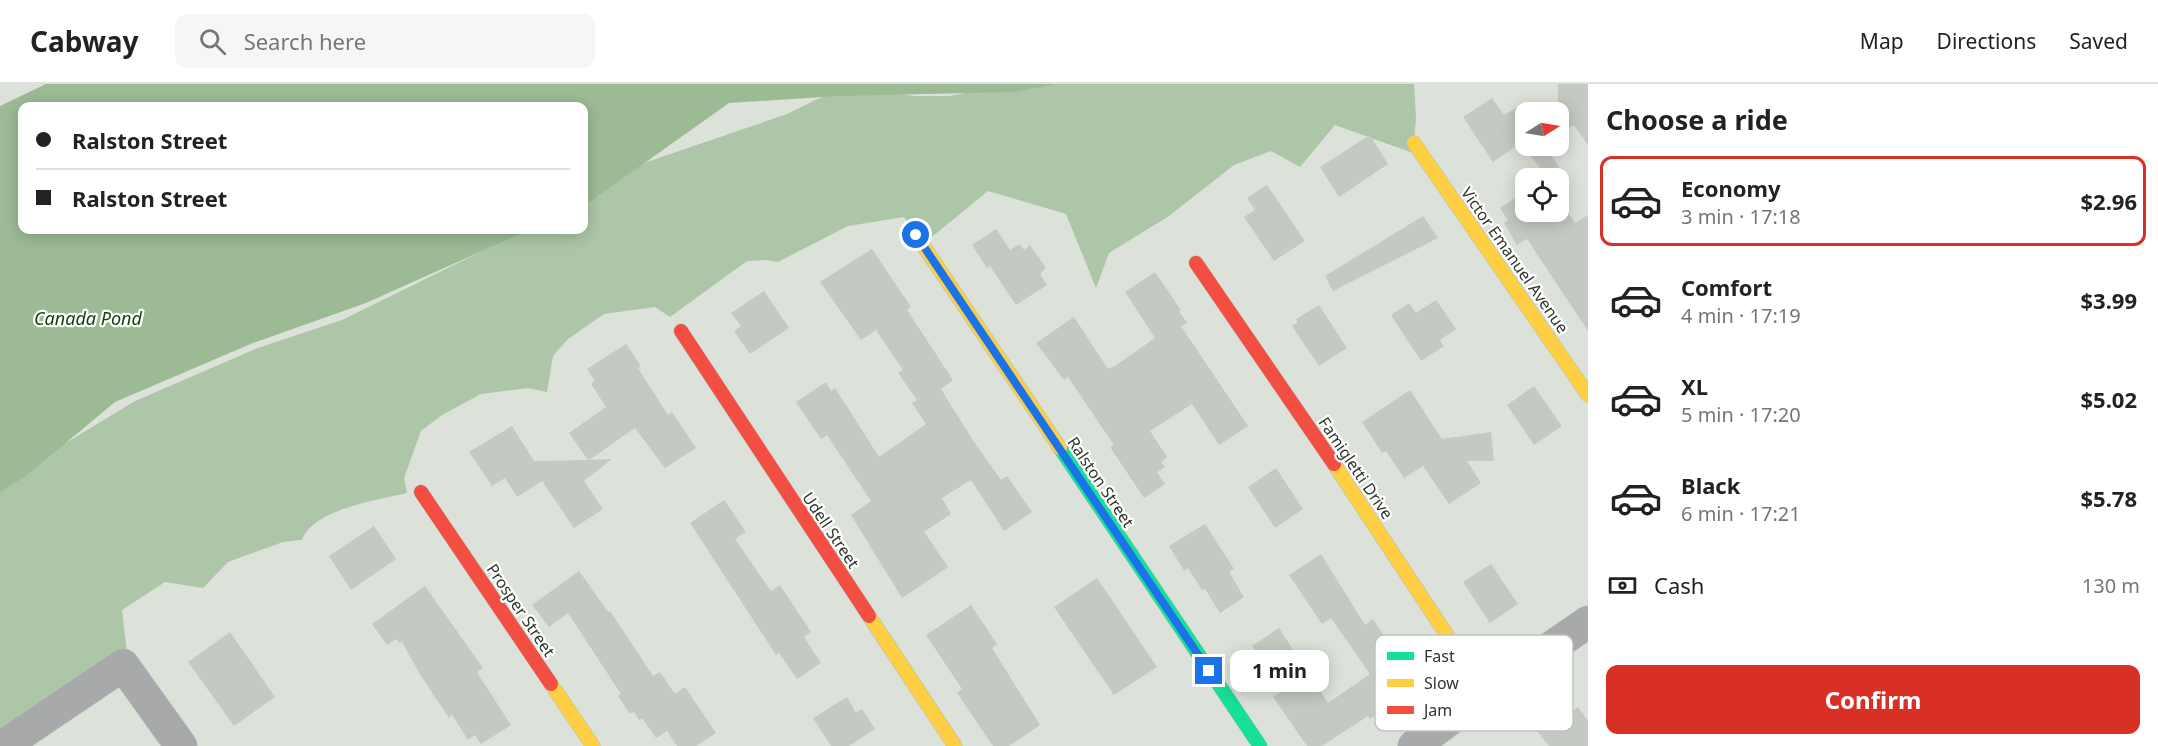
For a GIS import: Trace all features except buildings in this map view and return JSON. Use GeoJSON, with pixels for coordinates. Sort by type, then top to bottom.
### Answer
{"type":"FeatureCollection","features":[{"type":"Feature","properties":{"kind":"street","name":"Victor Emanuel Avenue"},"geometry":{"type":"LineString","coordinates":[[1414,143],[1588,395]]}},
{"type":"Feature","properties":{"kind":"street","name":"Ralston Street"},"geometry":{"type":"LineString","coordinates":[[916,235],[1260,746]]}},
{"type":"Feature","properties":{"kind":"street","name":"Famigletti Drive"},"geometry":{"type":"LineString","coordinates":[[1196,263],[1342,475],[1447,635]]}},
{"type":"Feature","properties":{"kind":"street","name":"Udell Street"},"geometry":{"type":"LineString","coordinates":[[681,331],[955,746]]}},
{"type":"Feature","properties":{"kind":"street","name":"Prosper Street"},"geometry":{"type":"LineString","coordinates":[[421,492],[593,746]]}},
{"type":"Feature","properties":{"kind":"street"},"geometry":{"type":"LineString","coordinates":[[3,746],[123,665],[181,746]]}},
{"type":"Feature","properties":{"kind":"street"},"geometry":{"type":"LineString","coordinates":[[1414,746],[1434,731]]}},
{"type":"Feature","properties":{"kind":"shaded area"},"geometry":{"type":"Polygon","coordinates":[[[1019,84],[1414,84],[1416,118],[1413,153],[1335,125],[1300,167],[1271,151],[1234,165],[1169,216],[1109,253],[1096,288],[1066,214],[988,191],[922,245],[904,217],[848,226],[778,262],[747,261],[670,317],[655,307],[604,314],[568,339],[553,356],[547,392],[528,388],[481,394],[442,415],[421,431],[404,478],[407,493],[332,513],[308,529],[302,540],[283,542],[228,562],[203,588],[165,582],[122,610],[130,678],[0,746],[0,483],[135,401],[258,348],[342,320],[517,234],[588,234],[588,194],[644,163],[787,114],[828,94],[854,89],[915,96],[949,96],[1019,84]]]}},
{"type":"Feature","properties":{"kind":"water","name":"Canada Pond"},"geometry":{"type":"Polygon","coordinates":[[[46,84],[1055,84],[1015,92],[838,96],[729,103],[588,203],[588,102],[18,102],[18,234],[520,234],[366,303],[253,343],[115,402],[26,476],[0,492],[0,106],[46,84]]]}},
{"type":"Feature","properties":{"kind":"traffic: fast"},"geometry":{"type":"LineString","coordinates":[[1060,448],[1260,746]]}},
{"type":"Feature","properties":{"kind":"traffic: slow"},"geometry":{"type":"LineString","coordinates":[[1414,143],[1588,395]]}},
{"type":"Feature","properties":{"kind":"traffic: slow"},"geometry":{"type":"LineString","coordinates":[[916,235],[1060,448]]}},
{"type":"Feature","properties":{"kind":"traffic: slow"},"geometry":{"type":"LineString","coordinates":[[1334,464],[1447,635]]}},
{"type":"Feature","properties":{"kind":"traffic: slow"},"geometry":{"type":"LineString","coordinates":[[869,616],[955,746]]}},
{"type":"Feature","properties":{"kind":"traffic: slow"},"geometry":{"type":"LineString","coordinates":[[551,684],[593,746]]}},
{"type":"Feature","properties":{"kind":"traffic: jam"},"geometry":{"type":"LineString","coordinates":[[1196,263],[1334,464]]}},
{"type":"Feature","properties":{"kind":"traffic: jam"},"geometry":{"type":"LineString","coordinates":[[681,331],[869,616]]}},
{"type":"Feature","properties":{"kind":"traffic: jam"},"geometry":{"type":"LineString","coordinates":[[421,492],[551,684]]}},
{"type":"Feature","properties":{"kind":"route"},"geometry":{"type":"LineString","coordinates":[[916,235],[1209,671]]}}]}
